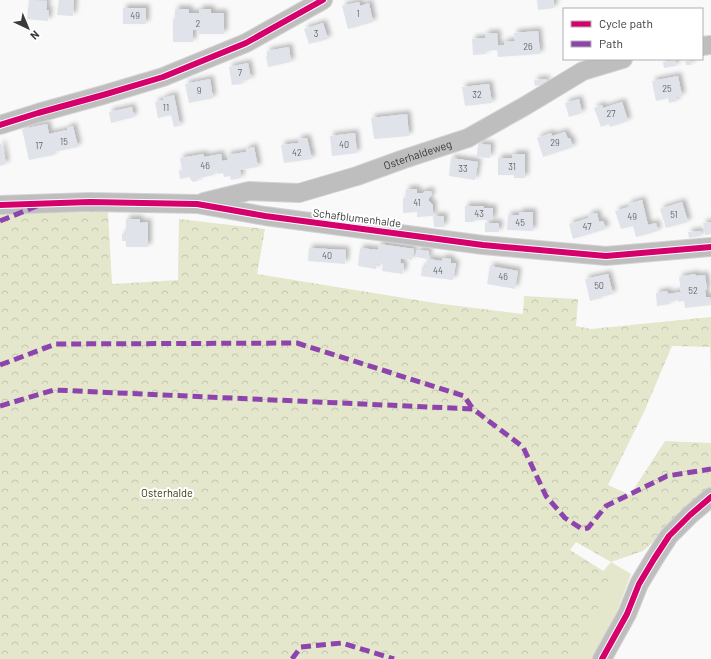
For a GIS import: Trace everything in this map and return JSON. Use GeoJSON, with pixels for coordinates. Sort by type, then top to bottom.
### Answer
{"type":"FeatureCollection","features":[{"type":"Feature","properties":{"kind":"street"},"geometry":{"type":"LineString","coordinates":[[0,125],[163,78],[246,43],[323,0]]}},
{"type":"Feature","properties":{"kind":"street","name":"Osterhaldeweg"},"geometry":{"type":"LineString","coordinates":[[196,204],[249,191],[299,193],[357,176],[468,138],[583,71],[620,60]]}},
{"type":"Feature","properties":{"kind":"street","name":"Schafblumenhalde"},"geometry":{"type":"LineString","coordinates":[[0,205],[90,202],[196,204],[265,216],[365,228],[483,245],[606,256],[711,247]]}},
{"type":"Feature","properties":{"kind":"street"},"geometry":{"type":"LineString","coordinates":[[602,659],[627,614],[639,584],[669,536],[711,497]]}},
{"type":"Feature","properties":{"kind":"green space","name":"Osterhalde"},"geometry":{"type":"Polygon","coordinates":[[[108,212],[112,284],[178,280],[179,219],[265,229],[257,274],[435,303],[523,314],[524,296],[578,299],[576,326],[591,329],[711,317],[711,378],[710,347],[672,346],[644,412],[608,485],[630,495],[665,441],[711,443],[711,491],[643,551],[611,562],[576,542],[570,550],[610,575],[579,659],[0,659],[0,214],[108,212]]]}},
{"type":"Feature","properties":{"kind":"green space"},"geometry":{"type":"Polygon","coordinates":[[[611,562],[631,574],[610,630],[597,659],[536,659],[530,656],[611,562]]]}},
{"type":"Feature","properties":{"kind":"building"},"geometry":{"type":"Polygon","coordinates":[[[29,0],[47,1],[46,10],[49,10],[48,21],[27,19],[29,0]]]}},
{"type":"Feature","properties":{"kind":"building"},"geometry":{"type":"Polygon","coordinates":[[[59,0],[74,0],[73,16],[57,15],[59,0]]]}},
{"type":"Feature","properties":{"kind":"building"},"geometry":{"type":"Polygon","coordinates":[[[537,0],[554,0],[554,8],[538,10],[537,0]]]}},
{"type":"Feature","properties":{"kind":"building"},"geometry":{"type":"Polygon","coordinates":[[[359,2],[360,6],[369,3],[373,22],[348,29],[342,6],[359,2]]]}},
{"type":"Feature","properties":{"kind":"building"},"geometry":{"type":"Polygon","coordinates":[[[123,8],[146,8],[146,24],[123,24],[123,8]]]}},
{"type":"Feature","properties":{"kind":"building"},"geometry":{"type":"Polygon","coordinates":[[[175,9],[189,9],[189,13],[199,13],[199,9],[211,9],[211,13],[224,13],[224,34],[199,34],[199,30],[193,30],[193,42],[173,42],[173,19],[175,19],[175,9]]]}},
{"type":"Feature","properties":{"kind":"building"},"geometry":{"type":"Polygon","coordinates":[[[323,23],[328,39],[309,44],[304,29],[323,23]]]}},
{"type":"Feature","properties":{"kind":"building"},"geometry":{"type":"Polygon","coordinates":[[[538,31],[540,54],[498,57],[497,50],[485,51],[486,54],[473,55],[472,39],[485,38],[485,34],[497,33],[498,46],[504,45],[504,42],[515,41],[514,33],[538,31]]]}},
{"type":"Feature","properties":{"kind":"building"},"geometry":{"type":"Polygon","coordinates":[[[289,47],[291,62],[268,67],[266,56],[267,51],[289,47]]]}},
{"type":"Feature","properties":{"kind":"building"},"geometry":{"type":"Polygon","coordinates":[[[675,60],[676,66],[664,68],[663,62],[675,60]]]}},
{"type":"Feature","properties":{"kind":"building"},"geometry":{"type":"Polygon","coordinates":[[[685,61],[691,61],[691,65],[686,65],[685,61]]]}},
{"type":"Feature","properties":{"kind":"building"},"geometry":{"type":"Polygon","coordinates":[[[248,63],[251,79],[241,81],[242,84],[232,85],[229,67],[248,63]]]}},
{"type":"Feature","properties":{"kind":"building"},"geometry":{"type":"Polygon","coordinates":[[[678,76],[682,96],[676,97],[677,101],[669,103],[668,98],[656,101],[652,81],[678,76]]]}},
{"type":"Feature","properties":{"kind":"building"},"geometry":{"type":"Polygon","coordinates":[[[210,79],[213,98],[189,103],[185,84],[210,79]]]}},
{"type":"Feature","properties":{"kind":"building"},"geometry":{"type":"Polygon","coordinates":[[[546,79],[547,84],[535,86],[534,80],[546,79]]]}},
{"type":"Feature","properties":{"kind":"building"},"geometry":{"type":"Polygon","coordinates":[[[489,84],[492,103],[465,106],[462,87],[489,84]]]}},
{"type":"Feature","properties":{"kind":"building"},"geometry":{"type":"Polygon","coordinates":[[[174,95],[180,126],[174,127],[171,115],[158,118],[155,102],[164,100],[163,98],[174,95]]]}},
{"type":"Feature","properties":{"kind":"building"},"geometry":{"type":"Polygon","coordinates":[[[579,99],[582,113],[569,117],[565,103],[579,99]]]}},
{"type":"Feature","properties":{"kind":"building"},"geometry":{"type":"Polygon","coordinates":[[[622,102],[628,121],[610,127],[609,124],[601,127],[594,108],[602,105],[603,108],[622,102]]]}},
{"type":"Feature","properties":{"kind":"building"},"geometry":{"type":"Polygon","coordinates":[[[132,107],[134,117],[111,123],[109,112],[132,107]]]}},
{"type":"Feature","properties":{"kind":"building"},"geometry":{"type":"Polygon","coordinates":[[[407,114],[409,136],[374,139],[371,118],[407,114]]]}},
{"type":"Feature","properties":{"kind":"building"},"geometry":{"type":"Polygon","coordinates":[[[47,124],[49,134],[67,130],[67,128],[73,126],[78,147],[53,152],[54,155],[29,160],[22,129],[47,124]]]}},
{"type":"Feature","properties":{"kind":"building"},"geometry":{"type":"Polygon","coordinates":[[[565,132],[568,139],[570,138],[573,147],[543,157],[537,138],[551,133],[552,136],[565,132]]]}},
{"type":"Feature","properties":{"kind":"building"},"geometry":{"type":"Polygon","coordinates":[[[355,133],[357,153],[332,156],[330,136],[355,133]]]}},
{"type":"Feature","properties":{"kind":"building"},"geometry":{"type":"Polygon","coordinates":[[[307,138],[312,159],[284,163],[281,145],[299,143],[298,139],[307,138]]]}},
{"type":"Feature","properties":{"kind":"building"},"geometry":{"type":"Polygon","coordinates":[[[0,144],[2,144],[6,164],[0,166],[0,144]]]}},
{"type":"Feature","properties":{"kind":"building"},"geometry":{"type":"Polygon","coordinates":[[[478,144],[491,145],[490,158],[477,157],[478,144]]]}},
{"type":"Feature","properties":{"kind":"building"},"geometry":{"type":"Polygon","coordinates":[[[254,147],[258,167],[240,170],[241,178],[231,180],[230,176],[224,177],[223,173],[218,174],[217,171],[213,172],[214,175],[199,178],[197,181],[193,182],[190,177],[180,179],[179,171],[182,170],[180,158],[204,154],[204,157],[221,154],[222,161],[228,160],[227,155],[246,152],[246,149],[254,147]]]}},
{"type":"Feature","properties":{"kind":"building"},"geometry":{"type":"Polygon","coordinates":[[[512,154],[525,154],[525,178],[514,178],[514,175],[498,175],[498,158],[512,158],[512,154]]]}},
{"type":"Feature","properties":{"kind":"building"},"geometry":{"type":"Polygon","coordinates":[[[451,158],[478,162],[475,180],[449,176],[451,158]]]}},
{"type":"Feature","properties":{"kind":"building"},"geometry":{"type":"Polygon","coordinates":[[[406,189],[417,189],[417,193],[423,193],[426,191],[432,192],[429,201],[433,205],[433,216],[417,217],[417,212],[403,213],[403,198],[406,198],[406,189]]]}},
{"type":"Feature","properties":{"kind":"building"},"geometry":{"type":"Polygon","coordinates":[[[642,200],[648,225],[656,223],[658,231],[636,237],[633,226],[621,229],[615,211],[629,207],[628,204],[642,200]]]}},
{"type":"Feature","properties":{"kind":"building"},"geometry":{"type":"Polygon","coordinates":[[[682,202],[688,222],[666,228],[660,209],[682,202]]]}},
{"type":"Feature","properties":{"kind":"building"},"geometry":{"type":"Polygon","coordinates":[[[465,206],[484,206],[484,208],[493,208],[493,220],[474,220],[474,222],[465,222],[465,206]]]}},
{"type":"Feature","properties":{"kind":"building"},"geometry":{"type":"Polygon","coordinates":[[[519,212],[533,212],[533,231],[507,230],[508,215],[519,215],[519,212]]]}},
{"type":"Feature","properties":{"kind":"building"},"geometry":{"type":"Polygon","coordinates":[[[597,213],[599,222],[603,221],[606,229],[573,239],[569,224],[589,218],[588,215],[597,213]]]}},
{"type":"Feature","properties":{"kind":"building"},"geometry":{"type":"Polygon","coordinates":[[[433,216],[444,216],[444,227],[434,227],[433,216]]]}},
{"type":"Feature","properties":{"kind":"building"},"geometry":{"type":"Polygon","coordinates":[[[126,219],[140,219],[140,223],[148,222],[148,247],[126,247],[126,241],[122,241],[122,234],[126,234],[126,219]]]}},
{"type":"Feature","properties":{"kind":"building"},"geometry":{"type":"Polygon","coordinates":[[[711,222],[711,234],[705,235],[703,223],[711,222]]]}},
{"type":"Feature","properties":{"kind":"building"},"geometry":{"type":"Polygon","coordinates":[[[485,223],[499,223],[499,232],[485,232],[485,223]]]}},
{"type":"Feature","properties":{"kind":"building"},"geometry":{"type":"Polygon","coordinates":[[[700,231],[701,236],[689,238],[688,232],[700,231]]]}},
{"type":"Feature","properties":{"kind":"building"},"geometry":{"type":"Polygon","coordinates":[[[379,244],[414,249],[412,260],[401,258],[400,263],[404,264],[403,274],[382,271],[383,264],[377,263],[376,269],[358,266],[360,248],[378,250],[379,244]]]}},
{"type":"Feature","properties":{"kind":"building"},"geometry":{"type":"Polygon","coordinates":[[[309,248],[346,250],[345,264],[308,261],[309,248]]]}},
{"type":"Feature","properties":{"kind":"building"},"geometry":{"type":"Polygon","coordinates":[[[417,250],[429,251],[428,259],[442,261],[442,258],[451,259],[451,263],[456,263],[453,280],[421,276],[422,267],[426,267],[427,259],[416,257],[417,250]]]}},
{"type":"Feature","properties":{"kind":"building"},"geometry":{"type":"Polygon","coordinates":[[[490,266],[518,271],[515,289],[487,284],[490,266]]]}},
{"type":"Feature","properties":{"kind":"building"},"geometry":{"type":"Polygon","coordinates":[[[608,274],[613,294],[590,301],[585,279],[608,274]]]}},
{"type":"Feature","properties":{"kind":"building"},"geometry":{"type":"Polygon","coordinates":[[[695,274],[696,276],[705,275],[707,289],[705,290],[706,297],[710,297],[711,305],[685,308],[684,301],[678,302],[678,300],[669,302],[670,304],[657,306],[656,293],[667,291],[668,294],[681,292],[679,277],[695,274]]]}},
{"type":"Feature","properties":{"kind":"marked path"},"geometry":{"type":"LineString","coordinates":[[0,221],[37,206]]}},
{"type":"Feature","properties":{"kind":"marked path"},"geometry":{"type":"LineString","coordinates":[[0,365],[56,344],[297,343],[464,396],[473,409]]}},
{"type":"Feature","properties":{"kind":"marked path"},"geometry":{"type":"LineString","coordinates":[[0,406],[54,390],[473,409],[523,447],[546,496],[565,518],[582,529],[588,528],[606,506],[667,476],[711,469]]}},
{"type":"Feature","properties":{"kind":"marked path"},"geometry":{"type":"LineString","coordinates":[[292,659],[301,647],[342,643],[394,659]]}},
{"type":"Feature","properties":{"kind":"cycle path"},"geometry":{"type":"LineString","coordinates":[[0,125],[163,77],[246,43],[323,0]]}},
{"type":"Feature","properties":{"kind":"cycle path"},"geometry":{"type":"LineString","coordinates":[[0,205],[90,202],[197,204],[265,216],[483,245],[606,256],[711,247]]}},
{"type":"Feature","properties":{"kind":"cycle path"},"geometry":{"type":"LineString","coordinates":[[602,659],[627,614],[639,584],[669,536],[711,497]]}}]}
